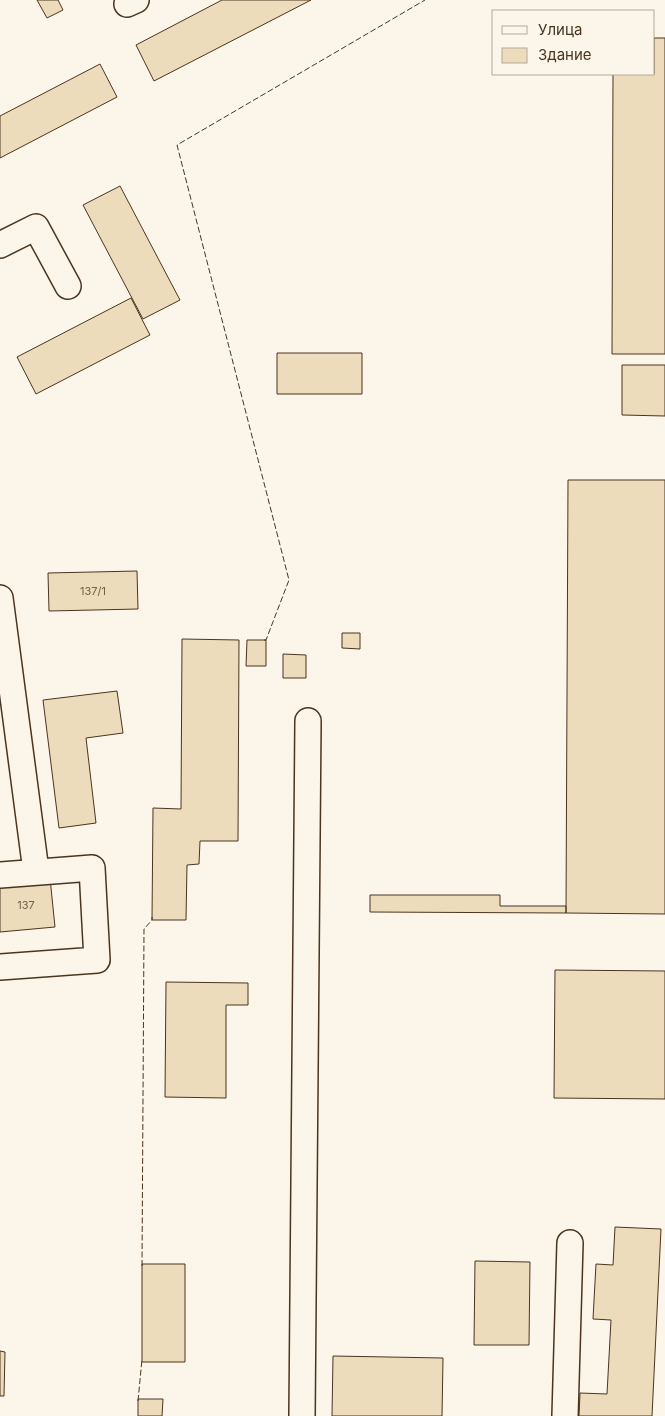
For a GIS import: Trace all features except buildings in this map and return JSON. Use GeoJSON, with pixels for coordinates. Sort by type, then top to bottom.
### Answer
{"type":"FeatureCollection","features":[{"type":"Feature","properties":{"kind":"lane"},"geometry":{"type":"LineString","coordinates":[[0,245],[36,227],[68,286]]}},
{"type":"Feature","properties":{"kind":"lane"},"geometry":{"type":"LineString","coordinates":[[0,598],[36,871]]}},
{"type":"Feature","properties":{"kind":"lane"},"geometry":{"type":"LineString","coordinates":[[302,1416],[308,721]]}},
{"type":"Feature","properties":{"kind":"lane"},"geometry":{"type":"LineString","coordinates":[[0,875],[92,868],[97,960],[0,967]]}},
{"type":"Feature","properties":{"kind":"lane"},"geometry":{"type":"LineString","coordinates":[[565,1416],[570,1243]]}},
{"type":"Feature","properties":{"kind":"fence"},"geometry":{"type":"LineString","coordinates":[[264,640],[266,640],[289,580],[177,145],[425,0]]}},
{"type":"Feature","properties":{"kind":"fence"},"geometry":{"type":"LineString","coordinates":[[142,1266],[144,929],[152,920],[152,917]]}},
{"type":"Feature","properties":{"kind":"fence"},"geometry":{"type":"LineString","coordinates":[[138,1401],[142,1359]]}}]}
